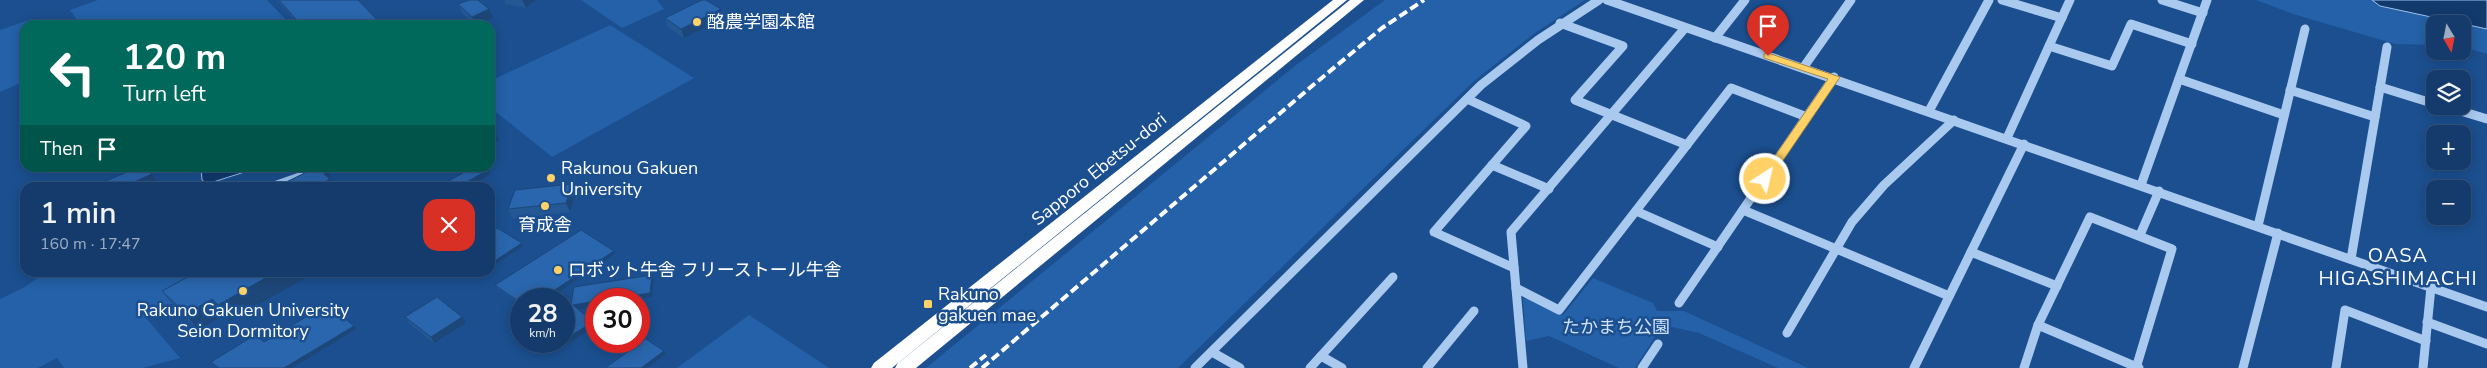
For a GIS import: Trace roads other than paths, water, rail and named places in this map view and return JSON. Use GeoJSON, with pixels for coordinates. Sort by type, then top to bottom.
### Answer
{"type":"FeatureCollection","features":[{"type":"Feature","properties":{"kind":"highway","name":"Sapporo Ebetsu-dori"},"geometry":{"type":"LineString","coordinates":[[880,368],[1341,0]]}},
{"type":"Feature","properties":{"kind":"highway","name":"Sapporo Ebetsu-dori"},"geometry":{"type":"LineString","coordinates":[[904,368],[1358,0]]}},
{"type":"Feature","properties":{"kind":"street"},"geometry":{"type":"LineString","coordinates":[[1195,368],[1467,99],[1523,49],[1560,23],[1599,0]]}},
{"type":"Feature","properties":{"kind":"street"},"geometry":{"type":"LineString","coordinates":[[1607,0],[1834,77],[2487,307]]}},
{"type":"Feature","properties":{"kind":"street"},"geometry":{"type":"LineString","coordinates":[[1715,38],[1745,0]]}},
{"type":"Feature","properties":{"kind":"street"},"geometry":{"type":"LineString","coordinates":[[1803,68],[1852,0]]}},
{"type":"Feature","properties":{"kind":"street"},"geometry":{"type":"LineString","coordinates":[[1928,110],[1989,0]]}},
{"type":"Feature","properties":{"kind":"street"},"geometry":{"type":"LineString","coordinates":[[2002,0],[2062,18]]}},
{"type":"Feature","properties":{"kind":"street"},"geometry":{"type":"LineString","coordinates":[[2007,138],[2070,0]]}},
{"type":"Feature","properties":{"kind":"street"},"geometry":{"type":"LineString","coordinates":[[2162,0],[2203,12]]}},
{"type":"Feature","properties":{"kind":"street"},"geometry":{"type":"LineString","coordinates":[[2141,185],[2207,0]]}},
{"type":"Feature","properties":{"kind":"street"},"geometry":{"type":"LineString","coordinates":[[1560,23],[1623,46],[1575,100],[1687,145]]}},
{"type":"Feature","properties":{"kind":"street"},"geometry":{"type":"LineString","coordinates":[[2049,46],[2112,66],[2131,24],[2192,44]]}},
{"type":"Feature","properties":{"kind":"street"},"geometry":{"type":"LineString","coordinates":[[1523,368],[1511,232],[1613,115],[1685,28]]}},
{"type":"Feature","properties":{"kind":"street"},"geometry":{"type":"LineString","coordinates":[[2258,226],[2305,29]]}},
{"type":"Feature","properties":{"kind":"street"},"geometry":{"type":"LineString","coordinates":[[2351,259],[2387,47]]}},
{"type":"Feature","properties":{"kind":"street"},"geometry":{"type":"LineString","coordinates":[[1679,303],[1834,77]]}},
{"type":"Feature","properties":{"kind":"street"},"geometry":{"type":"LineString","coordinates":[[2179,79],[2284,115]]}},
{"type":"Feature","properties":{"kind":"street"},"geometry":{"type":"LineString","coordinates":[[2380,87],[2426,101]]}},
{"type":"Feature","properties":{"kind":"street"},"geometry":{"type":"LineString","coordinates":[[1516,288],[1559,310],[1731,88],[1807,117]]}},
{"type":"Feature","properties":{"kind":"street"},"geometry":{"type":"LineString","coordinates":[[2290,90],[2375,117]]}},
{"type":"Feature","properties":{"kind":"street"},"geometry":{"type":"LineString","coordinates":[[1467,99],[1526,126],[1434,232],[1514,268]]}},
{"type":"Feature","properties":{"kind":"street"},"geometry":{"type":"LineString","coordinates":[[2471,115],[2487,120]]}},
{"type":"Feature","properties":{"kind":"street"},"geometry":{"type":"LineString","coordinates":[[1787,333],[1852,222],[1884,185],[1954,120]]}},
{"type":"Feature","properties":{"kind":"street"},"geometry":{"type":"LineString","coordinates":[[1914,368],[2024,144]]}},
{"type":"Feature","properties":{"kind":"street"},"geometry":{"type":"LineString","coordinates":[[1492,165],[1549,189]]}},
{"type":"Feature","properties":{"kind":"street"},"geometry":{"type":"LineString","coordinates":[[2140,235],[2159,192]]}},
{"type":"Feature","properties":{"kind":"street"},"geometry":{"type":"LineString","coordinates":[[1743,210],[1950,296]]}},
{"type":"Feature","properties":{"kind":"street"},"geometry":{"type":"LineString","coordinates":[[1636,211],[1718,247]]}},
{"type":"Feature","properties":{"kind":"street"},"geometry":{"type":"LineString","coordinates":[[2024,368],[2038,325],[2090,217],[2172,249],[2137,368],[2038,325]]}},
{"type":"Feature","properties":{"kind":"street"},"geometry":{"type":"LineString","coordinates":[[2243,368],[2278,233]]}},
{"type":"Feature","properties":{"kind":"street"},"geometry":{"type":"LineString","coordinates":[[1971,252],[2057,286]]}},
{"type":"Feature","properties":{"kind":"street"},"geometry":{"type":"LineString","coordinates":[[1310,368],[1393,277]]}},
{"type":"Feature","properties":{"kind":"street"},"geometry":{"type":"LineString","coordinates":[[2423,368],[2431,287]]}},
{"type":"Feature","properties":{"kind":"street"},"geometry":{"type":"LineString","coordinates":[[2336,368],[2345,310],[2426,340]]}},
{"type":"Feature","properties":{"kind":"street"},"geometry":{"type":"LineString","coordinates":[[1427,368],[1474,312]]}},
{"type":"Feature","properties":{"kind":"street"},"geometry":{"type":"LineString","coordinates":[[2427,322],[2487,344]]}},
{"type":"Feature","properties":{"kind":"street"},"geometry":{"type":"LineString","coordinates":[[1642,368],[1658,344]]}},
{"type":"Feature","properties":{"kind":"street"},"geometry":{"type":"LineString","coordinates":[[1212,352],[1240,368]]}},
{"type":"Feature","properties":{"kind":"street"},"geometry":{"type":"LineString","coordinates":[[1321,356],[1342,368]]}},
{"type":"Feature","properties":{"kind":"waterway"},"geometry":{"type":"LineString","coordinates":[[278,182],[304,173]]}},
{"type":"Feature","properties":{"kind":"railway"},"geometry":{"type":"LineString","coordinates":[[982,368],[1312,86],[1382,28],[1424,0]]}},
{"type":"Feature","properties":{"kind":"railway"},"geometry":{"type":"LineString","coordinates":[[970,368],[986,355]]}},
{"type":"Feature","properties":{"kind":"place","name":"酪農学園本館"},"geometry":{"type":"Point","coordinates":[697,22]}},
{"type":"Feature","properties":{"kind":"place","name":"Rakunou Gakuen University"},"geometry":{"type":"Point","coordinates":[551,178]}},
{"type":"Feature","properties":{"kind":"place","name":"育成舎"},"geometry":{"type":"Point","coordinates":[545,206]}},
{"type":"Feature","properties":{"kind":"place","name":"ロボット牛舎 フリーストール牛舎"},"geometry":{"type":"Point","coordinates":[558,270]}},
{"type":"Feature","properties":{"kind":"place","name":"Rakuno Gakuen University Seion Dormitory"},"geometry":{"type":"Point","coordinates":[243,291]}},
{"type":"Feature","properties":{"kind":"place","name":"Rakuno gakuen mae"},"geometry":{"type":"Point","coordinates":[928,304]}},
{"type":"Feature","properties":{"kind":"district","name":"OASA HIGASHIMACHI"},"geometry":{"type":"Point","coordinates":[2398,266]}},
{"type":"Feature","properties":{"kind":"park label","name":"たかまち公園"},"geometry":{"type":"Point","coordinates":[1616,327]}}]}
